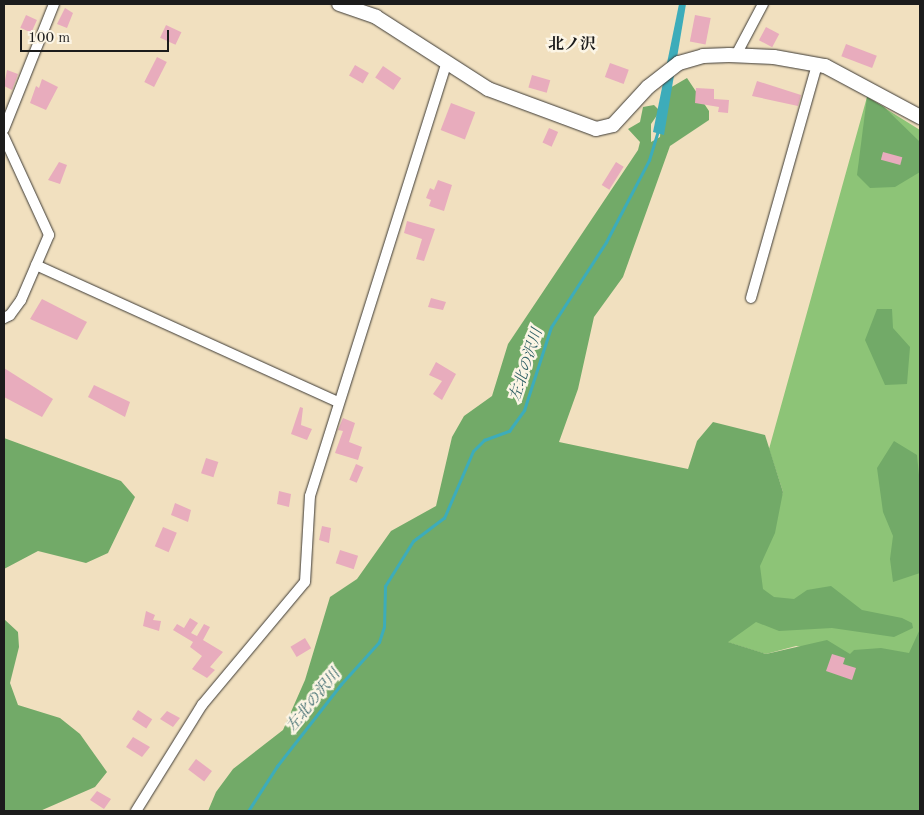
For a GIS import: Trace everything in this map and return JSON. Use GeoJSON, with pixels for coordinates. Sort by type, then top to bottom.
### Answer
{"type":"FeatureCollection","features":[{"type":"Feature","properties":{"kind":"street"},"geometry":{"type":"LineString","coordinates":[[4,129],[54,4]]}},
{"type":"Feature","properties":{"kind":"street"},"geometry":{"type":"LineString","coordinates":[[339,4],[376,17],[488,89],[596,129],[613,125],[648,87],[677,65],[703,56],[774,56],[817,64],[857,80],[920,116]]}},
{"type":"Feature","properties":{"kind":"street"},"geometry":{"type":"LineString","coordinates":[[736,56],[763,4]]}},
{"type":"Feature","properties":{"kind":"street"},"geometry":{"type":"LineString","coordinates":[[136,811],[202,705],[305,582],[310,496],[338,402],[447,62]]}},
{"type":"Feature","properties":{"kind":"street"},"geometry":{"type":"LineString","coordinates":[[751,298],[817,64]]}},
{"type":"Feature","properties":{"kind":"street"},"geometry":{"type":"LineString","coordinates":[[4,137],[49,235],[20,300],[10,315],[4,318]]}},
{"type":"Feature","properties":{"kind":"street"},"geometry":{"type":"LineString","coordinates":[[36,265],[338,402]]}},
{"type":"Feature","properties":{"kind":"green space"},"geometry":{"type":"Polygon","coordinates":[[[687,78],[709,111],[709,120],[670,146],[623,277],[594,317],[578,389],[559,442],[688,469],[697,441],[713,422],[765,435],[783,492],[775,533],[760,566],[763,589],[774,597],[794,599],[807,590],[831,586],[862,610],[902,618],[912,623],[913,628],[894,637],[832,628],[779,631],[756,622],[728,642],[766,654],[827,640],[850,654],[854,650],[881,648],[909,653],[920,629],[920,811],[208,811],[216,792],[233,769],[283,730],[305,680],[330,597],[357,579],[391,531],[436,506],[452,437],[464,416],[492,396],[508,344],[638,150],[640,142],[628,129],[640,122],[643,107],[654,105],[660,111],[651,124],[651,142],[660,137],[663,92],[687,78]]]}},
{"type":"Feature","properties":{"kind":"green space"},"geometry":{"type":"Polygon","coordinates":[[[867,97],[920,130],[920,643],[908,663],[796,646],[766,654],[727,642],[783,492],[769,449],[867,97]]]}},
{"type":"Feature","properties":{"kind":"green space"},"geometry":{"type":"Polygon","coordinates":[[[867,97],[884,107],[920,142],[920,172],[895,187],[870,188],[857,175],[867,97]]]}},
{"type":"Feature","properties":{"kind":"green space"},"geometry":{"type":"Polygon","coordinates":[[[877,309],[892,309],[893,328],[910,347],[907,384],[885,385],[865,340],[877,309]]]}},
{"type":"Feature","properties":{"kind":"green space"},"geometry":{"type":"Polygon","coordinates":[[[4,438],[121,481],[135,497],[108,553],[86,563],[38,551],[4,569],[4,438]]]}},
{"type":"Feature","properties":{"kind":"green space"},"geometry":{"type":"Polygon","coordinates":[[[894,441],[917,455],[920,485],[920,573],[893,582],[890,559],[893,536],[883,512],[877,468],[894,441]]]}},
{"type":"Feature","properties":{"kind":"green space"},"geometry":{"type":"Polygon","coordinates":[[[4,619],[18,632],[19,647],[10,683],[18,705],[60,718],[80,734],[107,772],[95,787],[40,811],[4,811],[4,619]]]}},
{"type":"Feature","properties":{"kind":"water"},"geometry":{"type":"Polygon","coordinates":[[[679,4],[686,4],[664,135],[653,132],[679,4]]]}},
{"type":"Feature","properties":{"kind":"building"},"geometry":{"type":"Polygon","coordinates":[[[65,8],[73,13],[67,28],[57,24],[65,8]]]}},
{"type":"Feature","properties":{"kind":"building"},"geometry":{"type":"Polygon","coordinates":[[[26,15],[37,20],[31,33],[20,28],[26,15]]]}},
{"type":"Feature","properties":{"kind":"building"},"geometry":{"type":"Polygon","coordinates":[[[695,15],[711,18],[706,45],[690,42],[695,15]]]}},
{"type":"Feature","properties":{"kind":"building"},"geometry":{"type":"Polygon","coordinates":[[[166,25],[181,32],[175,45],[160,38],[166,25]]]}},
{"type":"Feature","properties":{"kind":"building"},"geometry":{"type":"Polygon","coordinates":[[[766,27],[779,34],[772,47],[759,40],[766,27]]]}},
{"type":"Feature","properties":{"kind":"building"},"geometry":{"type":"Polygon","coordinates":[[[846,44],[877,56],[872,68],[841,56],[846,44]]]}},
{"type":"Feature","properties":{"kind":"building"},"geometry":{"type":"Polygon","coordinates":[[[157,57],[167,62],[154,87],[144,82],[157,57]]]}},
{"type":"Feature","properties":{"kind":"building"},"geometry":{"type":"Polygon","coordinates":[[[610,63],[629,70],[624,84],[605,77],[610,63]]]}},
{"type":"Feature","properties":{"kind":"building"},"geometry":{"type":"Polygon","coordinates":[[[355,65],[369,73],[363,83],[349,75],[355,65]]]}},
{"type":"Feature","properties":{"kind":"building"},"geometry":{"type":"Polygon","coordinates":[[[383,66],[401,78],[393,90],[375,78],[383,66]]]}},
{"type":"Feature","properties":{"kind":"building"},"geometry":{"type":"Polygon","coordinates":[[[7,70],[18,74],[12,90],[4,86],[7,70]]]}},
{"type":"Feature","properties":{"kind":"building"},"geometry":{"type":"Polygon","coordinates":[[[532,75],[550,80],[547,93],[528,87],[532,75]]]}},
{"type":"Feature","properties":{"kind":"building"},"geometry":{"type":"Polygon","coordinates":[[[42,79],[58,87],[46,110],[30,103],[36,86],[39,88],[42,79]]]}},
{"type":"Feature","properties":{"kind":"building"},"geometry":{"type":"Polygon","coordinates":[[[757,81],[801,95],[798,106],[752,96],[757,81]]]}},
{"type":"Feature","properties":{"kind":"building"},"geometry":{"type":"Polygon","coordinates":[[[696,88],[714,89],[714,99],[729,100],[728,113],[718,112],[719,107],[695,103],[696,88]]]}},
{"type":"Feature","properties":{"kind":"building"},"geometry":{"type":"Polygon","coordinates":[[[451,103],[475,112],[465,139],[441,130],[451,103]]]}},
{"type":"Feature","properties":{"kind":"building"},"geometry":{"type":"Polygon","coordinates":[[[549,128],[558,132],[552,147],[542,143],[549,128]]]}},
{"type":"Feature","properties":{"kind":"building"},"geometry":{"type":"Polygon","coordinates":[[[883,152],[902,157],[900,165],[881,160],[883,152]]]}},
{"type":"Feature","properties":{"kind":"building"},"geometry":{"type":"Polygon","coordinates":[[[59,162],[67,165],[60,184],[48,180],[59,162]]]}},
{"type":"Feature","properties":{"kind":"building"},"geometry":{"type":"Polygon","coordinates":[[[616,162],[624,167],[609,190],[602,185],[616,162]]]}},
{"type":"Feature","properties":{"kind":"building"},"geometry":{"type":"Polygon","coordinates":[[[438,180],[452,185],[444,211],[429,206],[431,200],[426,198],[430,188],[434,190],[438,180]]]}},
{"type":"Feature","properties":{"kind":"building"},"geometry":{"type":"Polygon","coordinates":[[[407,221],[435,229],[424,261],[416,259],[422,239],[404,233],[407,221]]]}},
{"type":"Feature","properties":{"kind":"building"},"geometry":{"type":"Polygon","coordinates":[[[431,298],[446,302],[443,310],[428,307],[431,298]]]}},
{"type":"Feature","properties":{"kind":"building"},"geometry":{"type":"Polygon","coordinates":[[[42,299],[87,322],[77,340],[30,319],[42,299]]]}},
{"type":"Feature","properties":{"kind":"building"},"geometry":{"type":"Polygon","coordinates":[[[436,362],[456,374],[442,400],[433,394],[442,381],[429,375],[436,362]]]}},
{"type":"Feature","properties":{"kind":"building"},"geometry":{"type":"Polygon","coordinates":[[[4,368],[53,399],[42,417],[4,397],[4,368]]]}},
{"type":"Feature","properties":{"kind":"building"},"geometry":{"type":"Polygon","coordinates":[[[94,385],[130,402],[125,417],[88,397],[94,385]]]}},
{"type":"Feature","properties":{"kind":"building"},"geometry":{"type":"Polygon","coordinates":[[[300,407],[303,408],[301,425],[312,429],[307,440],[291,434],[300,407]]]}},
{"type":"Feature","properties":{"kind":"building"},"geometry":{"type":"Polygon","coordinates":[[[343,418],[355,423],[349,442],[362,447],[358,460],[335,453],[343,431],[338,430],[343,418]]]}},
{"type":"Feature","properties":{"kind":"building"},"geometry":{"type":"Polygon","coordinates":[[[206,458],[218,462],[213,477],[201,473],[206,458]]]}},
{"type":"Feature","properties":{"kind":"building"},"geometry":{"type":"Polygon","coordinates":[[[356,464],[363,467],[357,483],[349,480],[356,464]]]}},
{"type":"Feature","properties":{"kind":"building"},"geometry":{"type":"Polygon","coordinates":[[[279,491],[291,494],[289,507],[277,504],[279,491]]]}},
{"type":"Feature","properties":{"kind":"building"},"geometry":{"type":"Polygon","coordinates":[[[175,503],[191,510],[188,522],[171,515],[175,503]]]}},
{"type":"Feature","properties":{"kind":"building"},"geometry":{"type":"Polygon","coordinates":[[[322,526],[331,528],[329,543],[319,540],[322,526]]]}},
{"type":"Feature","properties":{"kind":"building"},"geometry":{"type":"Polygon","coordinates":[[[163,527],[177,533],[169,552],[155,546],[163,527]]]}},
{"type":"Feature","properties":{"kind":"building"},"geometry":{"type":"Polygon","coordinates":[[[340,550],[358,556],[354,569],[336,563],[340,550]]]}},
{"type":"Feature","properties":{"kind":"building"},"geometry":{"type":"Polygon","coordinates":[[[146,611],[155,615],[153,620],[161,621],[159,631],[143,626],[146,611]]]}},
{"type":"Feature","properties":{"kind":"building"},"geometry":{"type":"Polygon","coordinates":[[[190,618],[198,623],[191,633],[197,636],[204,624],[210,627],[203,640],[223,652],[210,667],[215,670],[207,678],[192,669],[202,656],[190,647],[193,642],[173,630],[177,624],[184,628],[190,618]]]}},
{"type":"Feature","properties":{"kind":"building"},"geometry":{"type":"Polygon","coordinates":[[[305,638],[311,648],[297,657],[290,647],[305,638]]]}},
{"type":"Feature","properties":{"kind":"building"},"geometry":{"type":"Polygon","coordinates":[[[832,654],[845,658],[843,664],[856,668],[852,680],[826,671],[832,654]]]}},
{"type":"Feature","properties":{"kind":"building"},"geometry":{"type":"Polygon","coordinates":[[[138,710],[152,719],[146,728],[132,719],[138,710]]]}},
{"type":"Feature","properties":{"kind":"building"},"geometry":{"type":"Polygon","coordinates":[[[167,711],[180,718],[173,727],[160,719],[167,711]]]}},
{"type":"Feature","properties":{"kind":"building"},"geometry":{"type":"Polygon","coordinates":[[[133,737],[150,747],[142,757],[126,747],[133,737]]]}},
{"type":"Feature","properties":{"kind":"building"},"geometry":{"type":"Polygon","coordinates":[[[196,759],[212,771],[204,781],[188,769],[196,759]]]}},
{"type":"Feature","properties":{"kind":"building"},"geometry":{"type":"Polygon","coordinates":[[[97,791],[111,799],[104,809],[90,800],[97,791]]]}},
{"type":"Feature","properties":{"kind":"waterway","name":"左北の沢川"},"geometry":{"type":"LineString","coordinates":[[248,811],[277,766],[341,684],[379,642],[384,627],[385,586],[413,541],[444,518],[473,451],[484,440],[509,431],[524,410],[551,327],[606,242],[649,160],[658,131]]}},
{"type":"Feature","properties":{"kind":"district","name":"北ノ沢"},"geometry":{"type":"Point","coordinates":[572,45]}}]}
